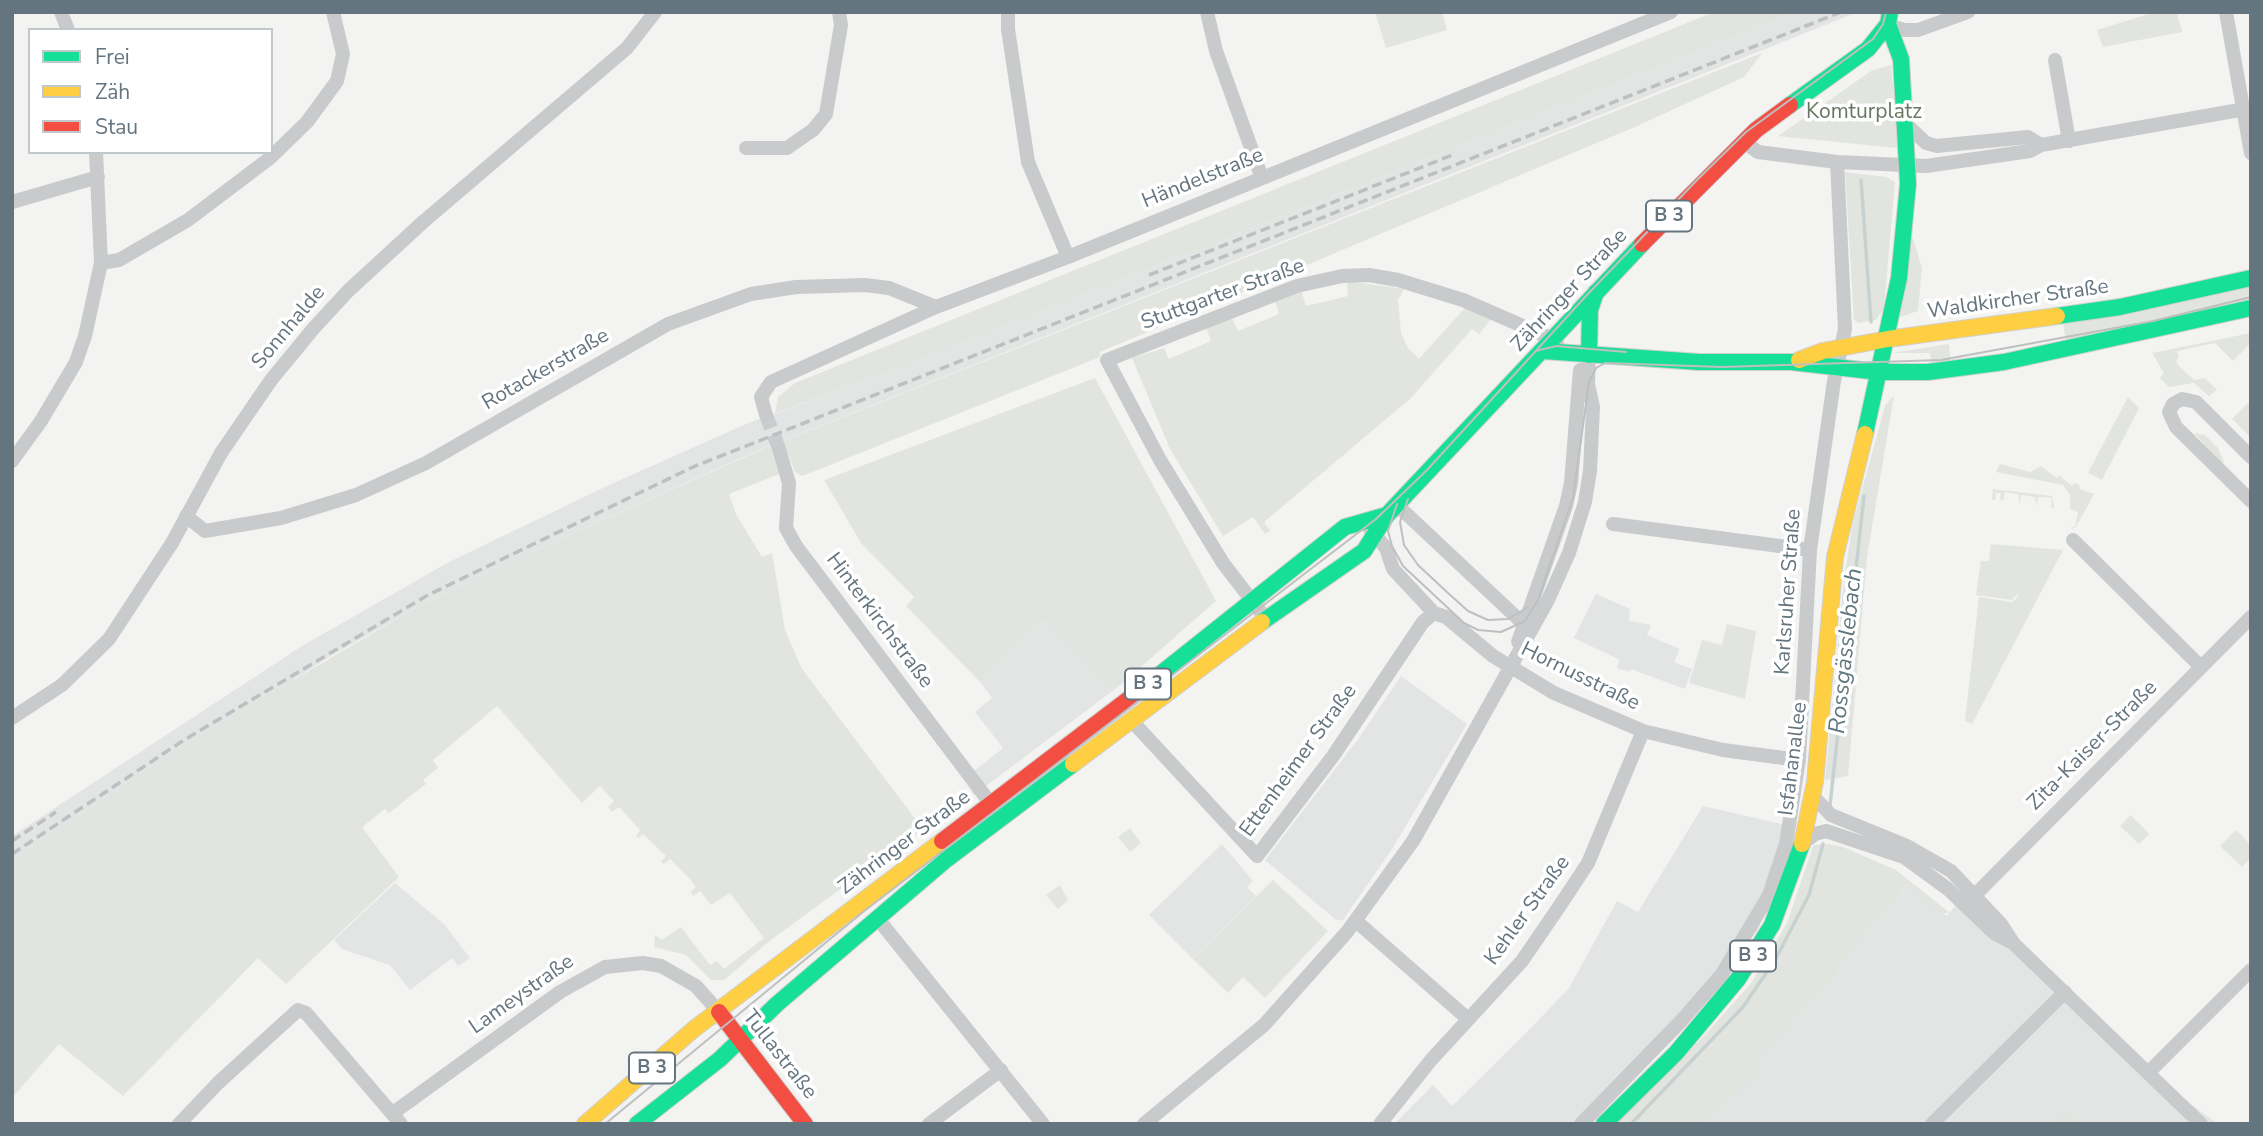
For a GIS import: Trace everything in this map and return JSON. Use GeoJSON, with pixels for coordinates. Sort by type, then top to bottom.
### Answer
{"type":"FeatureCollection","features":[{"type":"Feature","properties":{"kind":"main road","name":"B 3"},"geometry":{"type":"LineString","coordinates":[[1888,339],[1899,278],[1907,166],[1907,125],[1901,59],[1889,21]]}},
{"type":"Feature","properties":{"kind":"main road","name":"Zähringer Straße"},"geometry":{"type":"LineString","coordinates":[[637,1124],[741,1039],[777,1004],[947,859],[1266,619],[1364,551],[1392,510],[1596,292],[1743,141],[1868,49],[1889,21]]}},
{"type":"Feature","properties":{"kind":"main road","name":"Waldkircher Straße"},"geometry":{"type":"LineString","coordinates":[[1791,362],[1888,339],[2080,314],[2251,278]]}},
{"type":"Feature","properties":{"kind":"main road"},"geometry":{"type":"LineString","coordinates":[[1578,354],[1596,292]]}},
{"type":"Feature","properties":{"kind":"main road","name":"Waldkircher Straße"},"geometry":{"type":"LineString","coordinates":[[1547,345],[1578,354],[1699,362],[1791,362],[1879,372],[1958,370],[2251,309]]}},
{"type":"Feature","properties":{"kind":"main road","name":"Isfahanallee"},"geometry":{"type":"LineString","coordinates":[[1604,1124],[1676,1053],[1738,979],[1772,925],[1802,844],[1813,796],[1835,556],[1888,339]]}},
{"type":"Feature","properties":{"kind":"main road","name":"Zähringer Straße"},"geometry":{"type":"LineString","coordinates":[[585,1124],[719,1012],[1254,601],[1345,527],[1392,510]]}},
{"type":"Feature","properties":{"kind":"main road","name":"Tullastraße"},"geometry":{"type":"LineString","coordinates":[[719,1012],[805,1124]]}},
{"type":"Feature","properties":{"kind":"street"},"geometry":{"type":"LineString","coordinates":[[101,263],[119,260],[188,220],[270,158],[306,122],[337,81],[343,54],[332,12]]}},
{"type":"Feature","properties":{"kind":"street","name":"Sonnhalde"},"geometry":{"type":"LineString","coordinates":[[12,718],[62,685],[109,639],[144,590],[220,453],[265,389],[348,291],[423,222],[627,48],[654,12]]}},
{"type":"Feature","properties":{"kind":"street"},"geometry":{"type":"LineString","coordinates":[[746,148],[787,148],[813,130],[826,114],[837,52],[839,12]]}},
{"type":"Feature","properties":{"kind":"street"},"geometry":{"type":"LineString","coordinates":[[1008,12],[1008,29],[1028,162],[1068,257]]}},
{"type":"Feature","properties":{"kind":"street"},"geometry":{"type":"LineString","coordinates":[[1207,12],[1216,51],[1262,178]]}},
{"type":"Feature","properties":{"kind":"street","name":"Händelstraße"},"geometry":{"type":"LineString","coordinates":[[766,415],[761,397],[771,382],[936,307],[1068,257],[1671,12]]}},
{"type":"Feature","properties":{"kind":"street"},"geometry":{"type":"LineString","coordinates":[[1889,21],[1905,30],[1919,30],[1968,12]]}},
{"type":"Feature","properties":{"kind":"street"},"geometry":{"type":"LineString","coordinates":[[2226,12],[2247,109],[2251,153]]}},
{"type":"Feature","properties":{"kind":"street"},"geometry":{"type":"LineString","coordinates":[[2055,60],[2069,141]]}},
{"type":"Feature","properties":{"kind":"street"},"geometry":{"type":"LineString","coordinates":[[1743,141],[1758,152],[1837,162],[1907,166],[1940,164],[2030,151],[2041,145],[2247,109]]}},
{"type":"Feature","properties":{"kind":"street"},"geometry":{"type":"LineString","coordinates":[[1907,125],[1926,143],[1937,146],[2028,137],[2041,145]]}},
{"type":"Feature","properties":{"kind":"street"},"geometry":{"type":"LineString","coordinates":[[1937,146],[1934,151],[1940,164]]}},
{"type":"Feature","properties":{"kind":"street"},"geometry":{"type":"LineString","coordinates":[[12,461],[41,421],[76,362],[85,336],[101,263],[96,154]]}},
{"type":"Feature","properties":{"kind":"street","name":"Karlsruher Straße"},"geometry":{"type":"LineString","coordinates":[[1581,1124],[1717,981],[1769,895],[1786,844],[1799,760],[1811,550],[1836,368],[1845,329],[1837,162]]}},
{"type":"Feature","properties":{"kind":"street"},"geometry":{"type":"LineString","coordinates":[[12,202],[98,177]]}},
{"type":"Feature","properties":{"kind":"street","name":"Stuttgarter Straße"},"geometry":{"type":"LineString","coordinates":[[1254,601],[1223,563],[1160,460],[1107,360],[1297,286],[1342,276],[1369,275],[1425,287],[1463,300],[1547,345]]}},
{"type":"Feature","properties":{"kind":"street","name":"Rotackerstraße"},"geometry":{"type":"LineString","coordinates":[[186,516],[205,531],[281,518],[356,495],[426,463],[668,324],[751,295],[796,288],[865,285],[889,288],[936,307]]}},
{"type":"Feature","properties":{"kind":"street"},"geometry":{"type":"LineString","coordinates":[[1527,628],[1558,580],[1588,517],[1593,407],[1578,354]]}},
{"type":"Feature","properties":{"kind":"street"},"geometry":{"type":"LineString","coordinates":[[1144,1124],[1264,1025],[1356,921],[1413,841],[1511,666],[1527,628],[1568,497],[1578,354]]}},
{"type":"Feature","properties":{"kind":"street"},"geometry":{"type":"LineString","coordinates":[[2251,457],[2196,402],[2182,399],[2173,404],[2169,412],[2176,427],[2251,500]]}},
{"type":"Feature","properties":{"kind":"street","name":"Hinterkirchstraße"},"geometry":{"type":"LineString","coordinates":[[778,446],[789,483],[786,528],[796,546],[991,804]]}},
{"type":"Feature","properties":{"kind":"street","name":"Hornusstraße"},"geometry":{"type":"LineString","coordinates":[[1392,510],[1527,628]]}},
{"type":"Feature","properties":{"kind":"street","name":"Hornusstraße"},"geometry":{"type":"LineString","coordinates":[[1362,520],[1386,548],[1393,569],[1434,613],[1446,617],[1481,648],[1567,699],[1643,731],[1723,750],[1799,760]]}},
{"type":"Feature","properties":{"kind":"street"},"geometry":{"type":"LineString","coordinates":[[1613,524],[1811,550]]}},
{"type":"Feature","properties":{"kind":"street"},"geometry":{"type":"LineString","coordinates":[[2073,540],[2201,667]]}},
{"type":"Feature","properties":{"kind":"street"},"geometry":{"type":"LineString","coordinates":[[1254,601],[1266,619]]}},
{"type":"Feature","properties":{"kind":"street","name":"Ettenheimer Straße"},"geometry":{"type":"LineString","coordinates":[[1131,720],[1257,856],[1333,756],[1423,622],[1434,613]]}},
{"type":"Feature","properties":{"kind":"street","name":"Zita-Kaiser-Straße"},"geometry":{"type":"LineString","coordinates":[[1970,900],[2251,617]]}},
{"type":"Feature","properties":{"kind":"street","name":"Kehler Straße"},"geometry":{"type":"LineString","coordinates":[[1380,1124],[1468,1019],[1521,961],[1588,863],[1643,731]]}},
{"type":"Feature","properties":{"kind":"street"},"geometry":{"type":"LineString","coordinates":[[1813,796],[1831,815],[1908,846],[1951,871],[1994,933],[2014,944],[2201,1124]]}},
{"type":"Feature","properties":{"kind":"street"},"geometry":{"type":"LineString","coordinates":[[1802,844],[1815,834],[1826,831],[1883,849],[1924,870],[1970,900]]}},
{"type":"Feature","properties":{"kind":"street"},"geometry":{"type":"LineString","coordinates":[[878,919],[1043,1124]]}},
{"type":"Feature","properties":{"kind":"street"},"geometry":{"type":"LineString","coordinates":[[1356,921],[1468,1019]]}},
{"type":"Feature","properties":{"kind":"street","name":"Lameystraße"},"geometry":{"type":"LineString","coordinates":[[397,1119],[560,992],[606,967],[643,963],[661,966],[696,986],[719,1012]]}},
{"type":"Feature","properties":{"kind":"street"},"geometry":{"type":"LineString","coordinates":[[2148,1073],[2251,970]]}},
{"type":"Feature","properties":{"kind":"street"},"geometry":{"type":"LineString","coordinates":[[1932,1124],[2065,992]]}},
{"type":"Feature","properties":{"kind":"street"},"geometry":{"type":"LineString","coordinates":[[179,1124],[218,1083],[298,1010],[306,1013],[397,1119]]}},
{"type":"Feature","properties":{"kind":"street"},"geometry":{"type":"LineString","coordinates":[[929,1124],[1001,1070]]}},
{"type":"Feature","properties":{"kind":"shaded area"},"geometry":{"type":"Polygon","coordinates":[[[1796,12],[1858,12],[757,451],[529,553],[412,610],[329,657],[12,860],[12,836],[302,646],[449,562],[607,486],[746,424],[881,375],[1796,12]]]}},
{"type":"Feature","properties":{"kind":"shaded area"},"geometry":{"type":"Polygon","coordinates":[[[1852,103],[1860,103],[1865,112],[1863,119],[1852,121],[1847,116],[1847,108],[1852,103]]]}},
{"type":"Feature","properties":{"kind":"shaded area"},"geometry":{"type":"Polygon","coordinates":[[[1596,594],[1630,609],[1629,621],[1651,625],[1647,635],[1680,649],[1674,662],[1692,669],[1685,689],[1631,669],[1630,672],[1617,668],[1620,660],[1574,638],[1596,594]]]}},
{"type":"Feature","properties":{"kind":"shaded area"},"geometry":{"type":"Polygon","coordinates":[[[1043,620],[1105,684],[1119,686],[974,795],[964,779],[1003,748],[975,712],[992,698],[981,683],[1043,620]]]}},
{"type":"Feature","properties":{"kind":"shaded area"},"geometry":{"type":"Polygon","coordinates":[[[1401,676],[1467,724],[1392,849],[1343,920],[1336,920],[1265,860],[1359,738],[1401,676]]]}},
{"type":"Feature","properties":{"kind":"shaded area"},"geometry":{"type":"Polygon","coordinates":[[[1703,806],[1794,827],[1758,930],[1593,1124],[1394,1124],[1433,1085],[1452,1106],[1528,1031],[1569,988],[1617,901],[1638,912],[1703,806]]]}},
{"type":"Feature","properties":{"kind":"shaded area"},"geometry":{"type":"Polygon","coordinates":[[[1222,844],[1253,881],[1247,887],[1256,896],[1193,959],[1149,915],[1222,844]]]}},
{"type":"Feature","properties":{"kind":"shaded area"},"geometry":{"type":"Polygon","coordinates":[[[395,883],[444,924],[470,958],[458,966],[452,958],[410,990],[390,965],[342,949],[334,940],[395,883]]]}},
{"type":"Feature","properties":{"kind":"shaded area"},"geometry":{"type":"Polygon","coordinates":[[[1909,883],[1947,916],[1970,887],[2070,993],[2161,1082],[2218,1124],[2085,1124],[2067,1107],[2050,1124],[1696,1124],[1831,981],[1847,957],[1909,883]]]}},
{"type":"Feature","properties":{"kind":"green space"},"geometry":{"type":"Polygon","coordinates":[[[1375,12],[1442,12],[1447,30],[1386,48],[1375,12]]]}},
{"type":"Feature","properties":{"kind":"green space"},"geometry":{"type":"Polygon","coordinates":[[[1714,12],[1796,12],[881,375],[775,413],[778,397],[795,383],[1714,12]]]}},
{"type":"Feature","properties":{"kind":"green space"},"geometry":{"type":"Polygon","coordinates":[[[2155,12],[2177,12],[2182,32],[2103,47],[2097,30],[2155,12]]]}},
{"type":"Feature","properties":{"kind":"green space"},"geometry":{"type":"Polygon","coordinates":[[[1762,53],[1744,77],[1637,126],[1100,352],[1100,357],[810,473],[802,476],[795,472],[783,441],[1762,53]]]}},
{"type":"Feature","properties":{"kind":"green space","name":"Komturplatz"},"geometry":{"type":"Polygon","coordinates":[[[1891,65],[1899,145],[1896,148],[1778,136],[1871,71],[1891,65]]]}},
{"type":"Feature","properties":{"kind":"green space"},"geometry":{"type":"Polygon","coordinates":[[[1845,172],[1887,177],[1895,182],[1884,308],[1876,320],[1859,323],[1854,320],[1845,172]]]}},
{"type":"Feature","properties":{"kind":"green space"},"geometry":{"type":"Polygon","coordinates":[[[1912,235],[1922,268],[1918,311],[1900,317],[1912,235]]]}},
{"type":"Feature","properties":{"kind":"green space"},"geometry":{"type":"Polygon","coordinates":[[[1347,281],[1404,289],[1398,300],[1401,333],[1408,348],[1419,359],[1465,308],[1492,318],[1479,334],[1472,329],[1410,399],[1264,522],[1270,531],[1265,534],[1253,517],[1223,536],[1170,449],[1132,358],[1164,348],[1169,359],[1211,341],[1206,328],[1232,318],[1238,331],[1279,314],[1275,301],[1301,290],[1306,306],[1348,296],[1347,281]]]}},
{"type":"Feature","properties":{"kind":"green space"},"geometry":{"type":"Polygon","coordinates":[[[2251,284],[2251,302],[2067,346],[2063,323],[2251,284]]]}},
{"type":"Feature","properties":{"kind":"green space"},"geometry":{"type":"Polygon","coordinates":[[[2251,333],[2251,343],[2233,361],[2215,343],[2177,351],[2179,357],[2176,362],[2181,368],[2194,380],[2205,378],[2217,390],[2209,396],[2194,383],[2169,387],[2160,378],[2164,373],[2152,353],[2251,333]]]}},
{"type":"Feature","properties":{"kind":"green space"},"geometry":{"type":"Polygon","coordinates":[[[1949,344],[1951,367],[1931,363],[1930,353],[1892,353],[1949,344]]]}},
{"type":"Feature","properties":{"kind":"green space"},"geometry":{"type":"Polygon","coordinates":[[[1095,378],[1216,601],[1119,686],[1105,684],[1043,620],[981,683],[906,606],[914,597],[861,543],[824,480],[1095,378]]]}},
{"type":"Feature","properties":{"kind":"green space"},"geometry":{"type":"Polygon","coordinates":[[[1894,395],[1867,557],[1848,776],[1825,780],[1843,588],[1852,526],[1885,406],[1894,395]]]}},
{"type":"Feature","properties":{"kind":"green space"},"geometry":{"type":"Polygon","coordinates":[[[2128,397],[2139,408],[2102,480],[2088,473],[2128,397]]]}},
{"type":"Feature","properties":{"kind":"green space"},"geometry":{"type":"Polygon","coordinates":[[[2251,400],[2251,438],[2232,419],[2251,400]]]}},
{"type":"Feature","properties":{"kind":"green space"},"geometry":{"type":"Polygon","coordinates":[[[2194,433],[2205,435],[2218,448],[2224,462],[2222,465],[2194,433]]]}},
{"type":"Feature","properties":{"kind":"green space"},"geometry":{"type":"Polygon","coordinates":[[[770,446],[779,474],[729,494],[736,514],[762,557],[772,553],[785,630],[802,669],[923,829],[772,939],[724,980],[711,980],[686,955],[654,947],[655,935],[662,940],[681,927],[710,965],[717,961],[724,969],[764,938],[730,893],[711,905],[700,891],[693,896],[691,892],[696,887],[690,879],[670,859],[664,864],[661,862],[666,856],[643,834],[638,838],[636,836],[640,830],[619,807],[612,812],[608,807],[614,801],[600,786],[582,803],[497,706],[433,760],[438,768],[423,780],[426,784],[389,813],[385,809],[362,827],[399,877],[286,984],[258,958],[123,1096],[59,1044],[12,1098],[12,860],[239,712],[412,610],[529,553],[770,446]]]}},
{"type":"Feature","properties":{"kind":"green space"},"geometry":{"type":"Polygon","coordinates":[[[2000,464],[2030,472],[2041,466],[2057,478],[2059,475],[2072,486],[2074,483],[2080,485],[2079,489],[2094,494],[2076,527],[2072,529],[2071,527],[2075,527],[2078,512],[2070,509],[2070,495],[2063,485],[1996,472],[2000,464]]]}},
{"type":"Feature","properties":{"kind":"green space"},"geometry":{"type":"Polygon","coordinates":[[[1993,489],[2052,496],[2054,508],[2051,507],[2052,498],[2038,497],[2037,506],[2035,497],[2021,495],[2020,504],[2018,494],[2005,492],[2003,501],[2000,500],[2001,493],[1996,493],[1995,500],[1992,500],[1993,489]]]}},
{"type":"Feature","properties":{"kind":"green space"},"geometry":{"type":"Polygon","coordinates":[[[1991,544],[2063,550],[1972,724],[1965,721],[1979,597],[2011,602],[2019,592],[2012,600],[1976,595],[1981,561],[1989,561],[1991,544]]]}},
{"type":"Feature","properties":{"kind":"green space"},"geometry":{"type":"Polygon","coordinates":[[[1727,624],[1756,631],[1745,699],[1689,683],[1702,640],[1722,645],[1727,624]]]}},
{"type":"Feature","properties":{"kind":"green space"},"geometry":{"type":"Polygon","coordinates":[[[2131,815],[2149,834],[2139,844],[2120,826],[2131,815]]]}},
{"type":"Feature","properties":{"kind":"green space"},"geometry":{"type":"Polygon","coordinates":[[[1130,828],[1141,843],[1130,852],[1118,837],[1130,828]]]}},
{"type":"Feature","properties":{"kind":"green space"},"geometry":{"type":"Polygon","coordinates":[[[2236,830],[2251,845],[2251,858],[2242,867],[2220,846],[2236,830]]]}},
{"type":"Feature","properties":{"kind":"green space"},"geometry":{"type":"Polygon","coordinates":[[[1814,845],[1843,847],[1896,870],[1950,913],[1942,913],[1908,884],[1847,957],[1831,981],[1754,1063],[1760,1070],[1702,1124],[1614,1124],[1702,1038],[1752,982],[1787,923],[1814,845]]]}},
{"type":"Feature","properties":{"kind":"green space"},"geometry":{"type":"Polygon","coordinates":[[[1273,880],[1328,931],[1265,998],[1243,977],[1228,993],[1193,959],[1273,880]]]}},
{"type":"Feature","properties":{"kind":"green space"},"geometry":{"type":"Polygon","coordinates":[[[1060,885],[1068,900],[1058,909],[1046,895],[1060,885]]]}},
{"type":"Feature","properties":{"kind":"green space"},"geometry":{"type":"Polygon","coordinates":[[[2067,1107],[2085,1124],[2050,1124],[2067,1107]]]}},
{"type":"Feature","properties":{"kind":"waterway","name":"Rossgässlebach"},"geometry":{"type":"LineString","coordinates":[[1861,180],[1871,322]]}},
{"type":"Feature","properties":{"kind":"waterway","name":"Rossgässlebach"},"geometry":{"type":"LineString","coordinates":[[1830,805],[1864,496]]}},
{"type":"Feature","properties":{"kind":"waterway","name":"Rossgässlebach"},"geometry":{"type":"LineString","coordinates":[[1631,1124],[1743,1007],[1775,960],[1809,895],[1823,844]]}},
{"type":"Feature","properties":{"kind":"tunnel"},"geometry":{"type":"LineString","coordinates":[[766,415],[778,446]]}},
{"type":"Feature","properties":{"kind":"tram line"},"geometry":{"type":"LineString","coordinates":[[605,1124],[863,912],[1376,519],[1427,470],[1586,296],[1697,180],[1746,132],[1873,39],[1883,24],[1886,12]]}},
{"type":"Feature","properties":{"kind":"tram line"},"geometry":{"type":"LineString","coordinates":[[1397,504],[1388,531],[1392,546],[1403,566],[1464,623],[1478,630],[1501,632],[1525,621],[1538,600],[1573,498],[1589,382],[1596,368],[1605,363],[1722,367],[1941,360],[2153,321],[2251,297]]}},
{"type":"Feature","properties":{"kind":"tram line"},"geometry":{"type":"LineString","coordinates":[[1536,351],[1556,346],[1626,352]]}},
{"type":"Feature","properties":{"kind":"tram line"},"geometry":{"type":"LineString","coordinates":[[1408,499],[1400,522],[1404,545],[1418,565],[1468,611],[1488,620],[1508,619],[1528,607]]}},
{"type":"Feature","properties":{"kind":"railway"},"geometry":{"type":"LineString","coordinates":[[12,854],[184,740],[428,595],[693,467],[1841,12]]}},
{"type":"Feature","properties":{"kind":"railway"},"geometry":{"type":"LineString","coordinates":[[1149,275],[1455,154]]}},
{"type":"Feature","properties":{"kind":"railway"},"geometry":{"type":"LineString","coordinates":[[12,841],[56,812]]}},
{"type":"Feature","properties":{"kind":"traffic: fast"},"geometry":{"type":"LineString","coordinates":[[1790,105],[1868,49],[1888,24],[1890,12]]}},
{"type":"Feature","properties":{"kind":"traffic: fast"},"geometry":{"type":"LineString","coordinates":[[1865,434],[1899,278],[1908,184],[1901,59],[1888,24]]}},
{"type":"Feature","properties":{"kind":"traffic: fast"},"geometry":{"type":"LineString","coordinates":[[1262,622],[1364,551],[1387,515],[1642,244]]}},
{"type":"Feature","properties":{"kind":"traffic: fast"},"geometry":{"type":"LineString","coordinates":[[2057,316],[2120,307],[2251,278]]}},
{"type":"Feature","properties":{"kind":"traffic: fast"},"geometry":{"type":"LineString","coordinates":[[1589,355],[1590,310],[1596,292]]}},
{"type":"Feature","properties":{"kind":"traffic: fast"},"geometry":{"type":"LineString","coordinates":[[1543,351],[1699,362],[1791,362],[1879,372],[1928,372],[2004,362],[2251,308]]}},
{"type":"Feature","properties":{"kind":"traffic: fast"},"geometry":{"type":"LineString","coordinates":[[1139,691],[1345,527],[1387,515]]}},
{"type":"Feature","properties":{"kind":"traffic: fast"},"geometry":{"type":"LineString","coordinates":[[637,1124],[720,1059],[777,1004],[947,859],[1073,764]]}},
{"type":"Feature","properties":{"kind":"traffic: fast"},"geometry":{"type":"LineString","coordinates":[[1604,1124],[1676,1053],[1738,979],[1772,925],[1802,844]]}},
{"type":"Feature","properties":{"kind":"traffic: slow"},"geometry":{"type":"LineString","coordinates":[[1799,360],[1823,351],[1888,339],[2057,316]]}},
{"type":"Feature","properties":{"kind":"traffic: slow"},"geometry":{"type":"LineString","coordinates":[[1802,844],[1815,782],[1835,557],[1865,434]]}},
{"type":"Feature","properties":{"kind":"traffic: slow"},"geometry":{"type":"LineString","coordinates":[[1073,764],[1262,622]]}},
{"type":"Feature","properties":{"kind":"traffic: slow"},"geometry":{"type":"LineString","coordinates":[[585,1124],[694,1029],[942,841]]}},
{"type":"Feature","properties":{"kind":"traffic: jam"},"geometry":{"type":"LineString","coordinates":[[1642,244],[1756,130],[1790,105]]}},
{"type":"Feature","properties":{"kind":"traffic: jam"},"geometry":{"type":"LineString","coordinates":[[942,841],[1139,691]]}},
{"type":"Feature","properties":{"kind":"traffic: jam"},"geometry":{"type":"LineString","coordinates":[[719,1012],[805,1124]]}}]}
